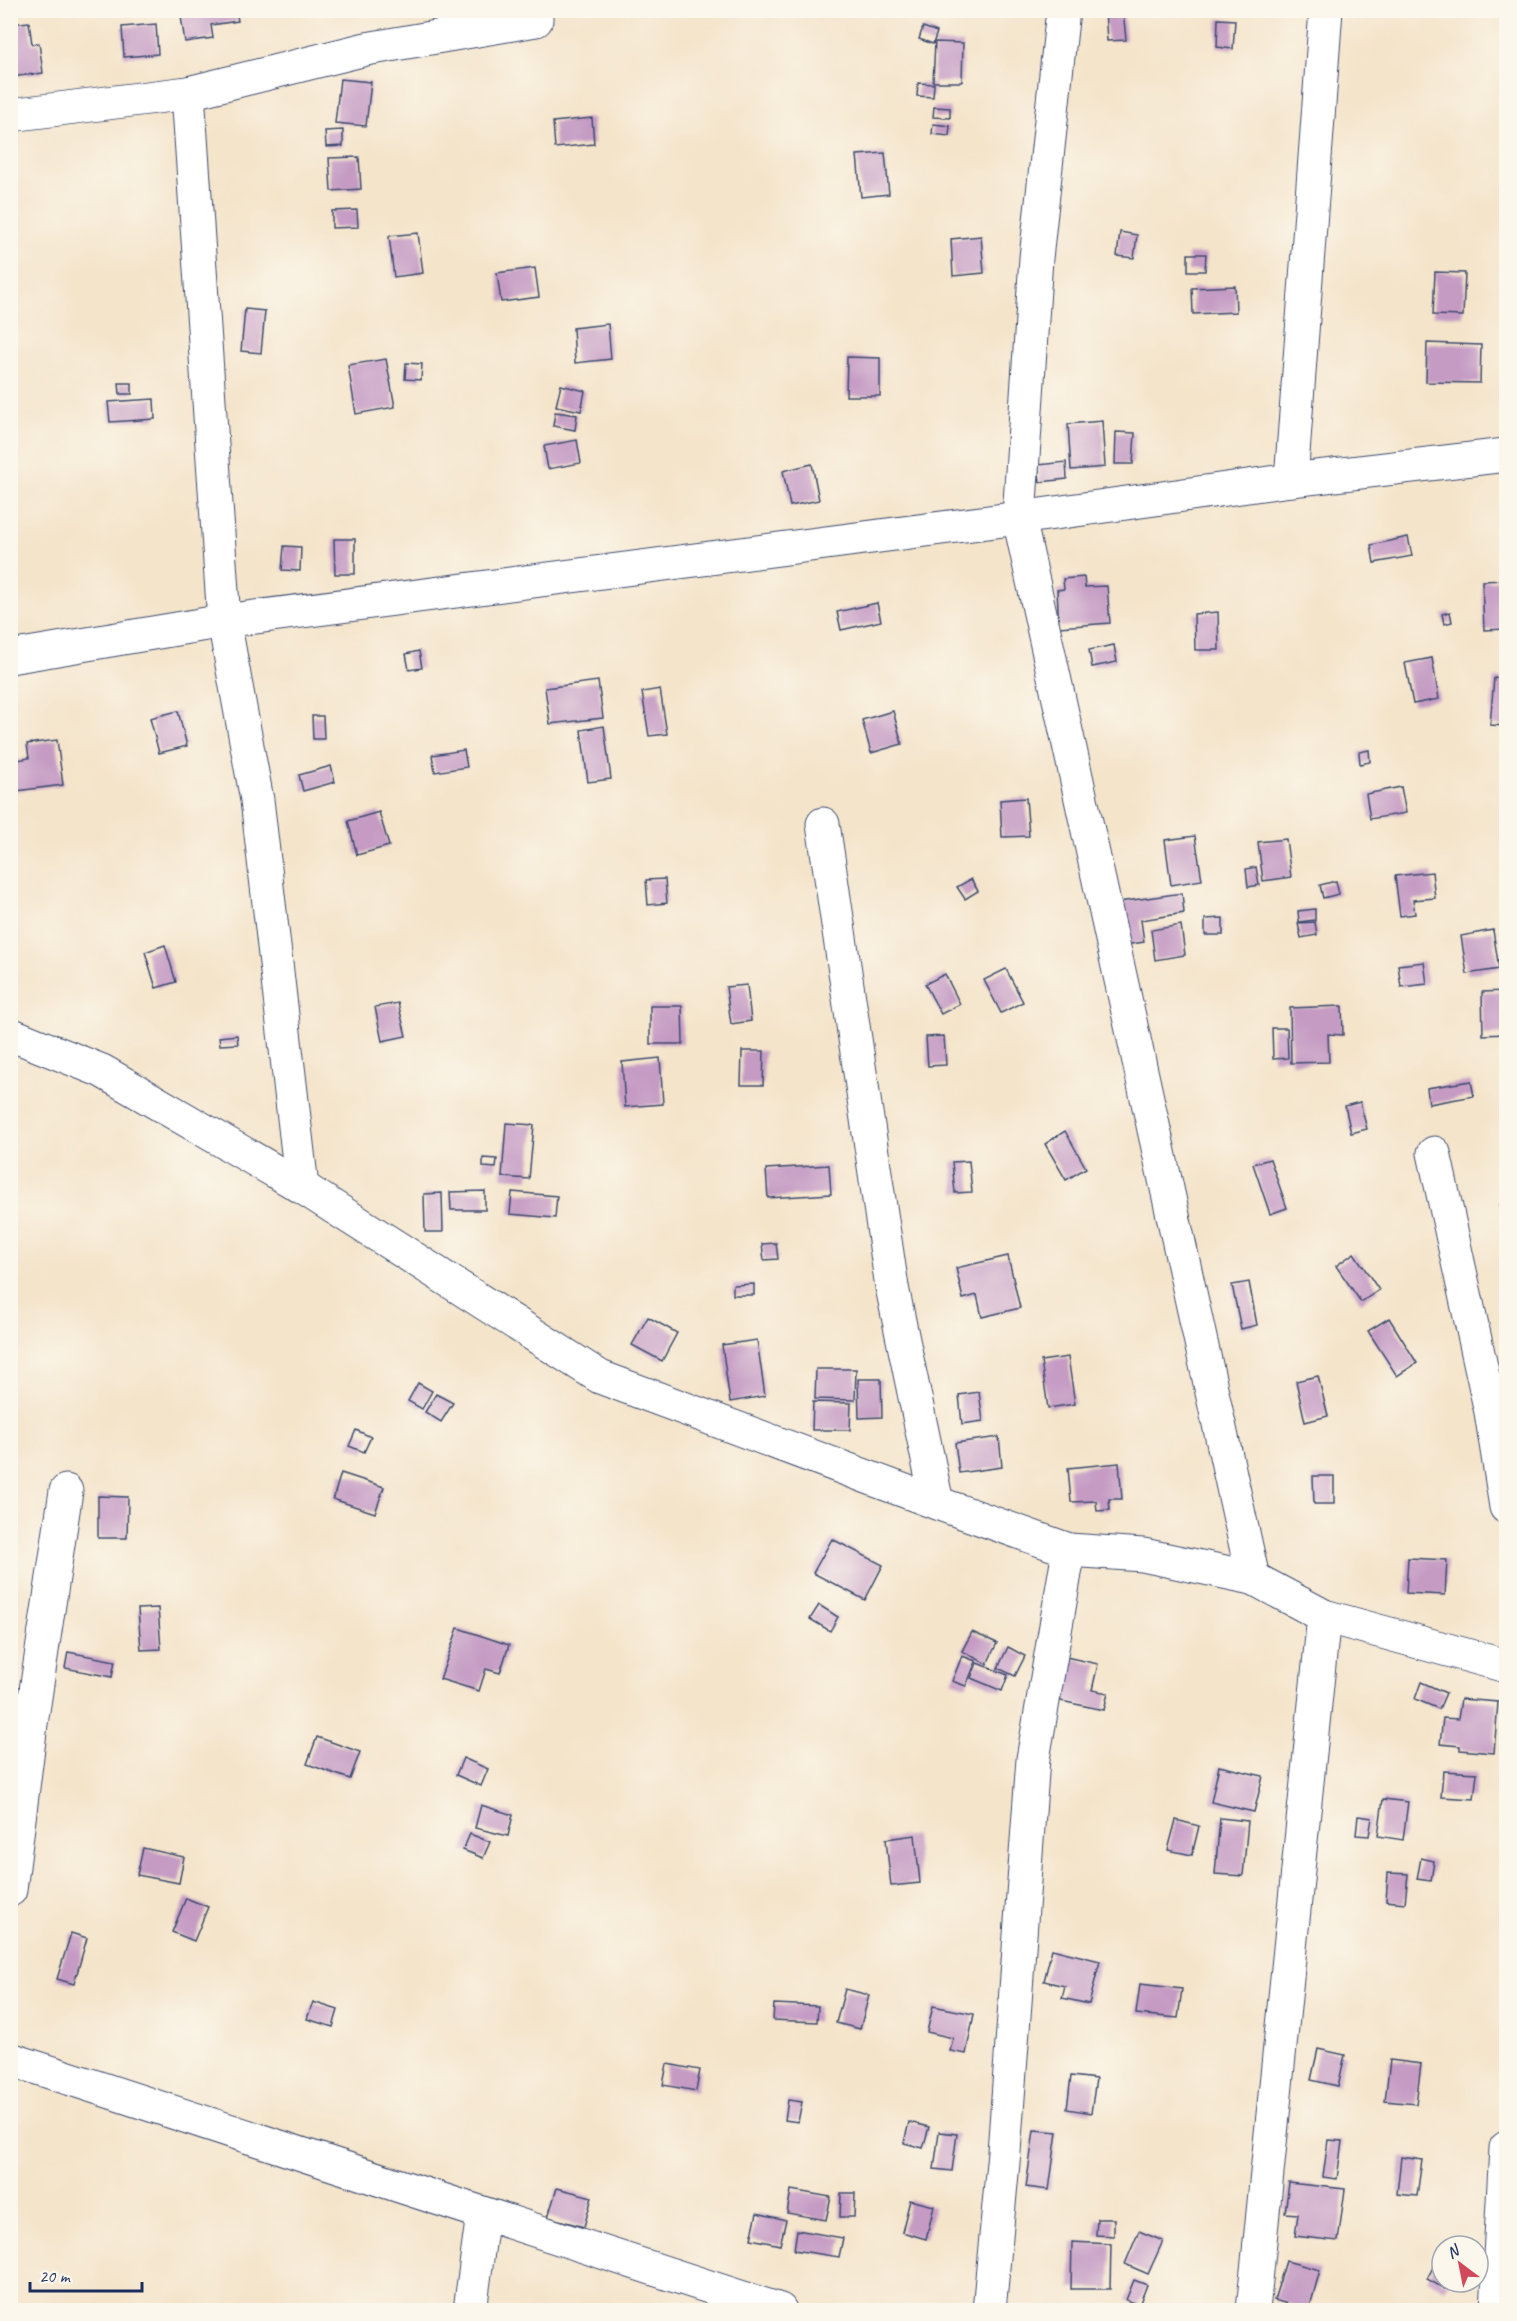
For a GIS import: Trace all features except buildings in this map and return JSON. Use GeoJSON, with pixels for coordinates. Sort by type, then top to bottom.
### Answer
{"type":"FeatureCollection","features":[{"type":"Feature","properties":{"kind":"street"},"geometry":{"type":"LineString","coordinates":[[10,116],[188,93],[366,50],[536,20],[536,10]]}},
{"type":"Feature","properties":{"kind":"street"},"geometry":{"type":"LineString","coordinates":[[1063,10],[1036,258],[1019,518],[1252,1578]]}},
{"type":"Feature","properties":{"kind":"street"},"geometry":{"type":"LineString","coordinates":[[1291,480],[1326,10]]}},
{"type":"Feature","properties":{"kind":"street"},"geometry":{"type":"LineString","coordinates":[[188,93],[224,621],[257,800],[302,1186]]}},
{"type":"Feature","properties":{"kind":"street"},"geometry":{"type":"LineString","coordinates":[[10,657],[224,621],[1019,518],[1291,480],[1506,455]]}},
{"type":"Feature","properties":{"kind":"street"},"geometry":{"type":"LineString","coordinates":[[823,824],[892,1287],[937,1503]]}},
{"type":"Feature","properties":{"kind":"street"},"geometry":{"type":"LineString","coordinates":[[10,1034],[102,1071],[302,1186],[600,1377],[1069,1550],[1143,1554],[1252,1578],[1324,1616],[1506,1666]]}},
{"type":"Feature","properties":{"kind":"street"},"geometry":{"type":"LineString","coordinates":[[1434,1153],[1491,1412],[1506,1507]]}},
{"type":"Feature","properties":{"kind":"street"},"geometry":{"type":"LineString","coordinates":[[10,1890],[66,1491]]}},
{"type":"Feature","properties":{"kind":"street"},"geometry":{"type":"LineString","coordinates":[[989,2310],[1004,2152],[1033,1759],[1069,1550]]}},
{"type":"Feature","properties":{"kind":"street"},"geometry":{"type":"LineString","coordinates":[[1253,2310],[1324,1616]]}},
{"type":"Feature","properties":{"kind":"street"},"geometry":{"type":"LineString","coordinates":[[10,2059],[483,2214],[734,2303],[780,2310]]}},
{"type":"Feature","properties":{"kind":"street"},"geometry":{"type":"LineString","coordinates":[[1497,2310],[1506,2148]]}},
{"type":"Feature","properties":{"kind":"street"},"geometry":{"type":"LineString","coordinates":[[470,2310],[483,2214]]}}]}
